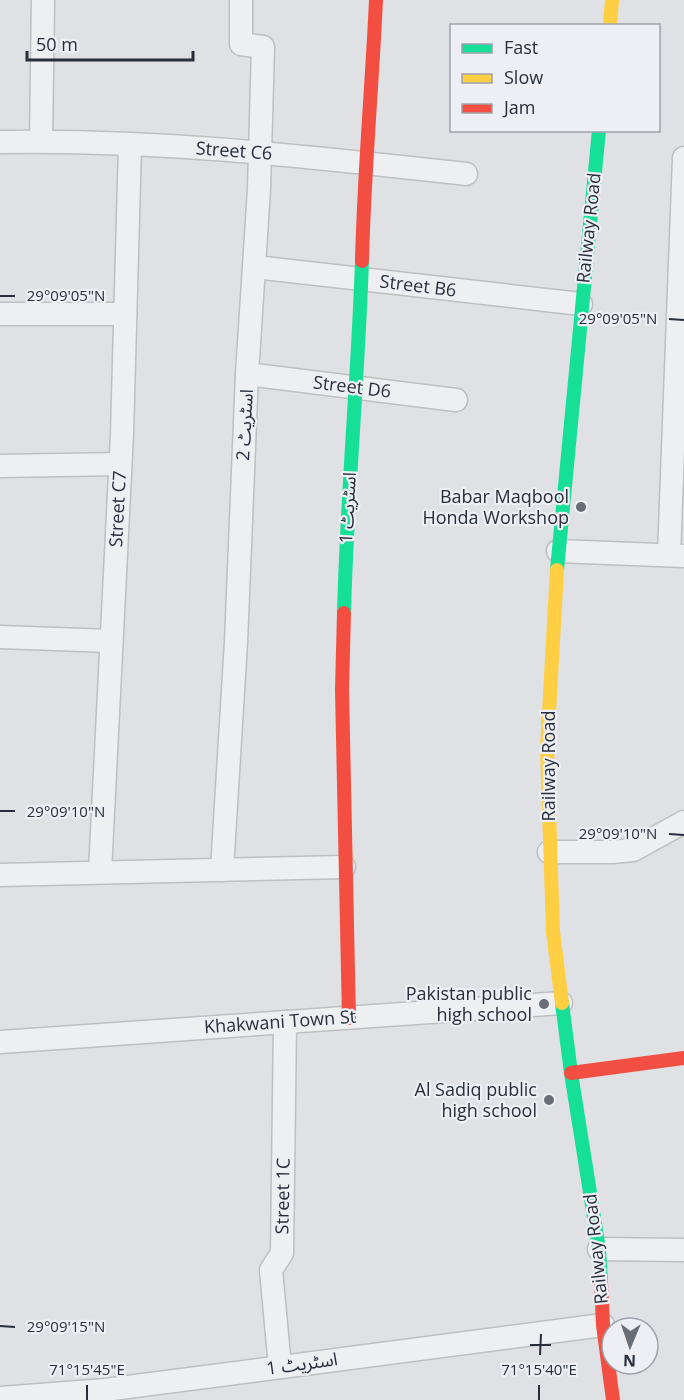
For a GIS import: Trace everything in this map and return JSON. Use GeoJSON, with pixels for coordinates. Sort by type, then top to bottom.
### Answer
{"type":"FeatureCollection","features":[{"type":"Feature","properties":{"kind":"main road","name":"اسٹریٹ 1"},"geometry":{"type":"LineString","coordinates":[[349,1017],[342,690],[347,512],[357,387],[366,163],[376,0]]}},
{"type":"Feature","properties":{"kind":"main road"},"geometry":{"type":"LineString","coordinates":[[610,24],[612,0]]}},
{"type":"Feature","properties":{"kind":"main road","name":"Railway Road"},"geometry":{"type":"LineString","coordinates":[[599,132],[558,551],[547,748],[553,932],[571,1074],[599,1249],[603,1316]]}},
{"type":"Feature","properties":{"kind":"main road"},"geometry":{"type":"LineString","coordinates":[[571,1074],[684,1058]]}},
{"type":"Feature","properties":{"kind":"main road","name":"Railway Road"},"geometry":{"type":"LineString","coordinates":[[610,1376],[613,1400]]}},
{"type":"Feature","properties":{"kind":"street"},"geometry":{"type":"LineString","coordinates":[[41,141],[43,0]]}},
{"type":"Feature","properties":{"kind":"street","name":"اسٹریٹ 2"},"geometry":{"type":"LineString","coordinates":[[222,870],[255,267],[263,47],[242,44],[241,0]]}},
{"type":"Feature","properties":{"kind":"street","name":"Street C6"},"geometry":{"type":"LineString","coordinates":[[0,142],[41,141],[260,151],[466,174]]}},
{"type":"Feature","properties":{"kind":"street","name":"Street C7"},"geometry":{"type":"LineString","coordinates":[[99,872],[120,464],[130,145]]}},
{"type":"Feature","properties":{"kind":"street"},"geometry":{"type":"LineString","coordinates":[[558,551],[676,556],[684,158]]}},
{"type":"Feature","properties":{"kind":"street","name":"Street B6"},"geometry":{"type":"LineString","coordinates":[[255,267],[581,304]]}},
{"type":"Feature","properties":{"kind":"street"},"geometry":{"type":"LineString","coordinates":[[0,314],[125,314]]}},
{"type":"Feature","properties":{"kind":"street","name":"Street D6"},"geometry":{"type":"LineString","coordinates":[[248,374],[456,400]]}},
{"type":"Feature","properties":{"kind":"street"},"geometry":{"type":"LineString","coordinates":[[0,466],[120,464]]}},
{"type":"Feature","properties":{"kind":"street"},"geometry":{"type":"LineString","coordinates":[[0,637],[111,640]]}},
{"type":"Feature","properties":{"kind":"street"},"geometry":{"type":"LineString","coordinates":[[549,852],[633,850],[684,822]]}},
{"type":"Feature","properties":{"kind":"street"},"geometry":{"type":"LineString","coordinates":[[0,875],[344,867]]}},
{"type":"Feature","properties":{"kind":"street","name":"Khakwani Town St"},"geometry":{"type":"LineString","coordinates":[[0,1042],[561,1003]]}},
{"type":"Feature","properties":{"kind":"street","name":"Street 1C"},"geometry":{"type":"LineString","coordinates":[[280,1367],[271,1270],[282,1253],[285,1022]]}},
{"type":"Feature","properties":{"kind":"street"},"geometry":{"type":"LineString","coordinates":[[599,1249],[684,1250]]}},
{"type":"Feature","properties":{"kind":"street","name":"اسٹریٹ 1"},"geometry":{"type":"LineString","coordinates":[[0,1398],[106,1395],[280,1367],[600,1325]]}},
{"type":"Feature","properties":{"kind":"traffic: fast"},"geometry":{"type":"LineString","coordinates":[[557,570],[599,132]]}},
{"type":"Feature","properties":{"kind":"traffic: fast"},"geometry":{"type":"LineString","coordinates":[[344,613],[362,261]]}},
{"type":"Feature","properties":{"kind":"traffic: fast"},"geometry":{"type":"LineString","coordinates":[[562,1003],[599,1249],[601,1282]]}},
{"type":"Feature","properties":{"kind":"traffic: slow"},"geometry":{"type":"LineString","coordinates":[[610,24],[612,0]]}},
{"type":"Feature","properties":{"kind":"traffic: slow"},"geometry":{"type":"LineString","coordinates":[[557,570],[547,748],[553,932],[562,1003]]}},
{"type":"Feature","properties":{"kind":"traffic: jam"},"geometry":{"type":"LineString","coordinates":[[362,261],[376,0]]}},
{"type":"Feature","properties":{"kind":"traffic: jam"},"geometry":{"type":"LineString","coordinates":[[344,613],[342,690],[349,1018]]}},
{"type":"Feature","properties":{"kind":"traffic: jam"},"geometry":{"type":"LineString","coordinates":[[571,1073],[684,1058]]}},
{"type":"Feature","properties":{"kind":"traffic: jam"},"geometry":{"type":"LineString","coordinates":[[601,1282],[603,1325],[613,1400]]}},
{"type":"Feature","properties":{"kind":"place","name":"Babar Maqbool Honda Workshop"},"geometry":{"type":"Point","coordinates":[581,507]}},
{"type":"Feature","properties":{"kind":"place","name":"Pakistan public high school"},"geometry":{"type":"Point","coordinates":[544,1004]}},
{"type":"Feature","properties":{"kind":"place","name":"Al Sadiq public high school"},"geometry":{"type":"Point","coordinates":[549,1100]}}]}
